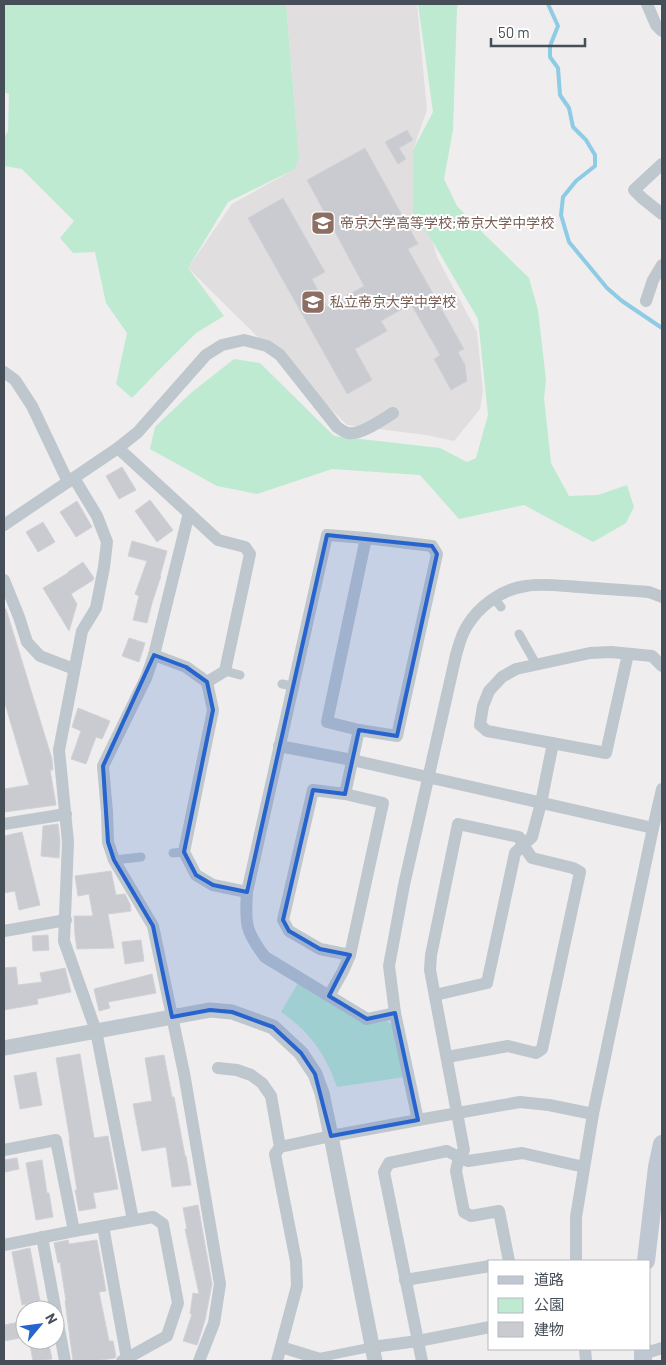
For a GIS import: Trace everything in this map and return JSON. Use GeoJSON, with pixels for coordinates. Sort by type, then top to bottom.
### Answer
{"type":"FeatureCollection","features":[{"type":"Feature","properties":{"kind":"main road"},"geometry":{"type":"LineString","coordinates":[[646,1260],[657,1167],[662,1144]]}},
{"type":"Feature","properties":{"kind":"street"},"geometry":{"type":"LineString","coordinates":[[648,4],[656,25],[662,31]]}},
{"type":"Feature","properties":{"kind":"street"},"geometry":{"type":"LineString","coordinates":[[662,164],[634,190],[662,214]]}},
{"type":"Feature","properties":{"kind":"street"},"geometry":{"type":"LineString","coordinates":[[646,301],[653,280],[662,266]]}},
{"type":"Feature","properties":{"kind":"street"},"geometry":{"type":"LineString","coordinates":[[4,525],[118,448],[138,432],[206,355],[222,345],[244,340],[267,346],[280,356],[336,427],[347,433],[355,434],[394,413]]}},
{"type":"Feature","properties":{"kind":"street"},"geometry":{"type":"LineString","coordinates":[[4,372],[15,380],[32,406],[71,480],[97,516],[107,542],[96,608],[82,631],[59,750],[68,842],[64,941],[96,1031],[133,1220]]}},
{"type":"Feature","properties":{"kind":"street"},"geometry":{"type":"LineString","coordinates":[[118,448],[218,540],[245,547],[250,554],[225,671]]}},
{"type":"Feature","properties":{"kind":"street"},"geometry":{"type":"LineString","coordinates":[[189,513],[154,655],[146,678],[103,766],[108,842],[114,860],[154,926],[184,1073],[220,1284],[214,1323],[199,1361]]}},
{"type":"Feature","properties":{"kind":"street"},"geometry":{"type":"LineString","coordinates":[[366,538],[327,722],[359,730],[397,736],[437,554],[432,546],[366,538],[327,535],[287,685],[279,746],[247,892],[246,919],[248,931],[254,943],[265,957],[367,1019],[395,1013]]}},
{"type":"Feature","properties":{"kind":"street"},"geometry":{"type":"LineString","coordinates":[[4,580],[27,642],[40,656],[74,669]]}},
{"type":"Feature","properties":{"kind":"street"},"geometry":{"type":"LineString","coordinates":[[418,1120],[395,1013],[389,966],[404,885],[428,778],[461,639],[467,626],[480,610],[498,603],[509,590],[526,585],[649,592],[662,596]]}},
{"type":"Feature","properties":{"kind":"street"},"geometry":{"type":"LineString","coordinates":[[519,634],[536,664]]}},
{"type":"Feature","properties":{"kind":"street"},"geometry":{"type":"LineString","coordinates":[[628,654],[606,754],[487,731],[480,725],[483,706],[489,691],[502,677],[516,669],[590,653],[610,652],[652,656],[662,666]]}},
{"type":"Feature","properties":{"kind":"street"},"geometry":{"type":"LineString","coordinates":[[154,655],[186,667],[207,682],[213,710],[178,852],[196,874],[213,885],[247,892]]}},
{"type":"Feature","properties":{"kind":"street"},"geometry":{"type":"LineString","coordinates":[[207,682],[225,671],[240,675]]}},
{"type":"Feature","properties":{"kind":"street"},"geometry":{"type":"LineString","coordinates":[[345,794],[359,730]]}},
{"type":"Feature","properties":{"kind":"street"},"geometry":{"type":"LineString","coordinates":[[435,994],[487,983],[514,853],[532,837],[553,743]]}},
{"type":"Feature","properties":{"kind":"street"},"geometry":{"type":"LineString","coordinates":[[279,746],[352,760],[653,828]]}},
{"type":"Feature","properties":{"kind":"street"},"geometry":{"type":"LineString","coordinates":[[576,1260],[576,1217],[593,1114],[662,789]]}},
{"type":"Feature","properties":{"kind":"street"},"geometry":{"type":"LineString","coordinates":[[329,996],[350,955],[383,803],[345,794],[312,790],[283,920],[288,931],[320,949],[350,955]]}},
{"type":"Feature","properties":{"kind":"street"},"geometry":{"type":"LineString","coordinates":[[4,824],[66,814]]}},
{"type":"Feature","properties":{"kind":"street"},"geometry":{"type":"LineString","coordinates":[[447,1058],[508,1046],[536,1052],[542,1049],[580,872],[573,868],[532,858],[519,837],[458,824],[431,955],[430,970],[464,1150],[459,1157],[456,1171],[464,1212],[471,1216],[499,1211],[509,1260]]}},
{"type":"Feature","properties":{"kind":"street"},"geometry":{"type":"LineString","coordinates":[[114,860],[141,857]]}},
{"type":"Feature","properties":{"kind":"street"},"geometry":{"type":"LineString","coordinates":[[4,931],[66,920]]}},
{"type":"Feature","properties":{"kind":"street"},"geometry":{"type":"LineString","coordinates":[[4,1048],[210,1010],[232,1012],[272,1027],[301,1053],[315,1074],[322,1093],[373,1354]]}},
{"type":"Feature","properties":{"kind":"street"},"geometry":{"type":"LineString","coordinates":[[218,1068],[238,1070],[251,1075],[262,1083],[270,1096],[280,1147]]}},
{"type":"Feature","properties":{"kind":"street"},"geometry":{"type":"LineString","coordinates":[[277,1361],[297,1286],[296,1261],[275,1154],[280,1147],[520,1102],[549,1105],[593,1114]]}},
{"type":"Feature","properties":{"kind":"street"},"geometry":{"type":"LineString","coordinates":[[4,1150],[56,1140],[74,1231]]}},
{"type":"Feature","properties":{"kind":"street"},"geometry":{"type":"LineString","coordinates":[[422,1361],[384,1172],[389,1163],[447,1151],[468,1161],[522,1153],[584,1167]]}},
{"type":"Feature","properties":{"kind":"street"},"geometry":{"type":"LineString","coordinates":[[4,1245],[42,1237],[133,1220],[153,1217],[163,1224],[178,1303],[168,1336],[125,1360],[103,1226]]}},
{"type":"Feature","properties":{"kind":"street"},"geometry":{"type":"LineString","coordinates":[[42,1237],[65,1361]]}},
{"type":"Feature","properties":{"kind":"street"},"geometry":{"type":"LineString","coordinates":[[405,1280],[488,1266]]}},
{"type":"Feature","properties":{"kind":"street"},"geometry":{"type":"LineString","coordinates":[[281,1347],[317,1360],[373,1354],[418,1341],[488,1327]]}},
{"type":"Feature","properties":{"kind":"street"},"geometry":{"type":"LineString","coordinates":[[643,1355],[662,1348]]}},
{"type":"Feature","properties":{"kind":"highlighted area"},"geometry":{"type":"Polygon","coordinates":[[[327,535],[432,546],[437,554],[397,736],[359,730],[345,794],[313,790],[283,920],[289,931],[320,949],[350,955],[329,996],[367,1019],[395,1013],[418,1120],[331,1136],[315,1074],[301,1053],[273,1027],[232,1012],[210,1010],[172,1017],[153,926],[114,860],[108,842],[103,766],[154,655],[186,667],[207,682],[213,710],[184,852],[196,875],[213,885],[247,892],[327,535]]]}},
{"type":"Feature","properties":{"kind":"shaded area","name":"帝京大学高等学校;帝京大学中学校"},"geometry":{"type":"Polygon","coordinates":[[[286,4],[417,4],[427,110],[413,150],[417,186],[437,257],[477,332],[483,391],[480,409],[454,441],[426,435],[347,425],[188,268],[232,204],[295,169],[299,157],[286,4]]]}},
{"type":"Feature","properties":{"kind":"green space"},"geometry":{"type":"Polygon","coordinates":[[[4,4],[286,4],[299,157],[295,169],[228,202],[188,268],[224,316],[196,333],[132,398],[116,384],[127,333],[106,303],[95,252],[73,253],[60,238],[74,221],[22,169],[4,166],[4,138],[8,131],[9,94],[4,92],[4,4]]]}},
{"type":"Feature","properties":{"kind":"green space"},"geometry":{"type":"Polygon","coordinates":[[[418,4],[458,4],[453,130],[444,179],[457,206],[529,278],[538,310],[546,380],[544,398],[551,463],[569,496],[598,495],[627,485],[634,507],[626,523],[593,542],[524,505],[459,519],[420,475],[332,469],[257,494],[217,486],[150,449],[155,427],[192,392],[234,359],[260,363],[334,436],[440,448],[467,462],[476,458],[488,415],[478,319],[433,242],[413,213],[413,150],[433,112],[418,4]]]}},
{"type":"Feature","properties":{"kind":"green space"},"geometry":{"type":"Polygon","coordinates":[[[298,983],[368,1024],[387,1021],[395,1027],[405,1077],[337,1087],[322,1054],[315,1044],[300,1027],[281,1012],[298,983]]]}},
{"type":"Feature","properties":{"kind":"building"},"geometry":{"type":"Polygon","coordinates":[[[407,130],[413,140],[399,148],[406,159],[398,164],[385,142],[407,130]]]}},
{"type":"Feature","properties":{"kind":"building"},"geometry":{"type":"Polygon","coordinates":[[[365,148],[418,244],[408,249],[464,349],[458,352],[465,365],[467,381],[451,390],[434,359],[440,355],[411,304],[381,321],[387,331],[355,349],[372,380],[347,394],[248,218],[283,198],[325,272],[312,279],[327,307],[364,286],[307,180],[365,148]]]}},
{"type":"Feature","properties":{"kind":"building"},"geometry":{"type":"Polygon","coordinates":[[[122,467],[136,490],[119,499],[106,476],[122,467]]]}},
{"type":"Feature","properties":{"kind":"building"},"geometry":{"type":"Polygon","coordinates":[[[150,500],[173,530],[157,542],[135,511],[150,500]]]}},
{"type":"Feature","properties":{"kind":"building"},"geometry":{"type":"Polygon","coordinates":[[[77,501],[92,527],[76,537],[60,512],[77,501]]]}},
{"type":"Feature","properties":{"kind":"building"},"geometry":{"type":"Polygon","coordinates":[[[43,522],[55,542],[38,552],[26,532],[43,522]]]}},
{"type":"Feature","properties":{"kind":"building"},"geometry":{"type":"Polygon","coordinates":[[[132,541],[167,551],[147,623],[133,620],[139,596],[135,594],[147,561],[128,556],[132,541]]]}},
{"type":"Feature","properties":{"kind":"building"},"geometry":{"type":"Polygon","coordinates":[[[83,562],[94,578],[71,594],[77,604],[69,631],[43,588],[83,562]]]}},
{"type":"Feature","properties":{"kind":"building"},"geometry":{"type":"Polygon","coordinates":[[[4,609],[6,609],[52,759],[53,770],[50,770],[56,805],[4,812],[4,789],[29,785],[4,700],[4,609]]]}},
{"type":"Feature","properties":{"kind":"building"},"geometry":{"type":"Polygon","coordinates":[[[129,638],[145,643],[139,662],[122,656],[129,638]]]}},
{"type":"Feature","properties":{"kind":"building"},"geometry":{"type":"Polygon","coordinates":[[[78,708],[110,721],[102,739],[96,737],[86,764],[71,759],[81,731],[72,727],[78,708]]]}},
{"type":"Feature","properties":{"kind":"building"},"geometry":{"type":"Polygon","coordinates":[[[58,824],[59,858],[41,856],[43,826],[58,824]]]}},
{"type":"Feature","properties":{"kind":"building"},"geometry":{"type":"Polygon","coordinates":[[[22,832],[40,905],[19,910],[15,891],[4,893],[4,836],[22,832]]]}},
{"type":"Feature","properties":{"kind":"building"},"geometry":{"type":"Polygon","coordinates":[[[111,871],[116,895],[125,894],[131,911],[108,914],[114,948],[77,949],[74,916],[93,916],[89,894],[78,896],[75,876],[111,871]]]}},
{"type":"Feature","properties":{"kind":"building"},"geometry":{"type":"Polygon","coordinates":[[[48,935],[49,950],[33,951],[32,936],[48,935]]]}},
{"type":"Feature","properties":{"kind":"building"},"geometry":{"type":"Polygon","coordinates":[[[141,940],[144,961],[125,964],[122,942],[141,940]]]}},
{"type":"Feature","properties":{"kind":"building"},"geometry":{"type":"Polygon","coordinates":[[[16,967],[18,985],[42,982],[40,973],[65,968],[71,992],[37,999],[38,1004],[4,1010],[4,968],[16,967]]]}},
{"type":"Feature","properties":{"kind":"building"},"geometry":{"type":"Polygon","coordinates":[[[152,974],[156,993],[108,1002],[110,1008],[99,1011],[94,989],[152,974]]]}},
{"type":"Feature","properties":{"kind":"building"},"geometry":{"type":"Polygon","coordinates":[[[80,1054],[94,1138],[108,1136],[118,1189],[93,1193],[96,1208],[79,1211],[70,1140],[56,1058],[80,1054]]]}},
{"type":"Feature","properties":{"kind":"building"},"geometry":{"type":"Polygon","coordinates":[[[164,1055],[191,1185],[172,1187],[166,1147],[142,1151],[133,1104],[152,1101],[145,1058],[164,1055]]]}},
{"type":"Feature","properties":{"kind":"building"},"geometry":{"type":"Polygon","coordinates":[[[36,1072],[42,1105],[20,1109],[14,1076],[36,1072]]]}},
{"type":"Feature","properties":{"kind":"building"},"geometry":{"type":"Polygon","coordinates":[[[17,1158],[19,1169],[5,1172],[4,1160],[17,1158]]]}},
{"type":"Feature","properties":{"kind":"building"},"geometry":{"type":"Polygon","coordinates":[[[42,1160],[53,1217],[36,1220],[26,1163],[42,1160]]]}},
{"type":"Feature","properties":{"kind":"building"},"geometry":{"type":"Polygon","coordinates":[[[198,1205],[212,1284],[205,1320],[197,1345],[183,1341],[192,1314],[190,1314],[193,1293],[199,1294],[185,1229],[187,1229],[183,1208],[198,1205]]]}},
{"type":"Feature","properties":{"kind":"building"},"geometry":{"type":"Polygon","coordinates":[[[68,1240],[69,1244],[97,1240],[106,1291],[99,1292],[109,1341],[113,1341],[115,1358],[73,1361],[60,1262],[58,1263],[54,1243],[68,1240]]]}},
{"type":"Feature","properties":{"kind":"building"},"geometry":{"type":"Polygon","coordinates":[[[30,1248],[40,1300],[21,1300],[12,1252],[30,1248]]]}},
{"type":"Feature","properties":{"kind":"building"},"geometry":{"type":"Polygon","coordinates":[[[15,1323],[15,1339],[4,1341],[4,1325],[15,1323]]]}},
{"type":"Feature","properties":{"kind":"building"},"geometry":{"type":"Polygon","coordinates":[[[31,1350],[50,1350],[52,1359],[33,1361],[31,1350]]]}},
{"type":"Feature","properties":{"kind":"waterway"},"geometry":{"type":"LineString","coordinates":[[548,4],[558,26],[550,46],[550,57],[558,68],[560,95],[569,108],[573,127],[586,140],[595,155],[595,166],[576,181],[563,197],[561,215],[569,242],[607,288],[622,301],[662,328]]}},
{"type":"Feature","properties":{"kind":"place","name":"帝京大学高等学校;帝京大学中学校"},"geometry":{"type":"Point","coordinates":[323,223]}},
{"type":"Feature","properties":{"kind":"place","name":"私立帝京大学中学校"},"geometry":{"type":"Point","coordinates":[313,302]}}]}
